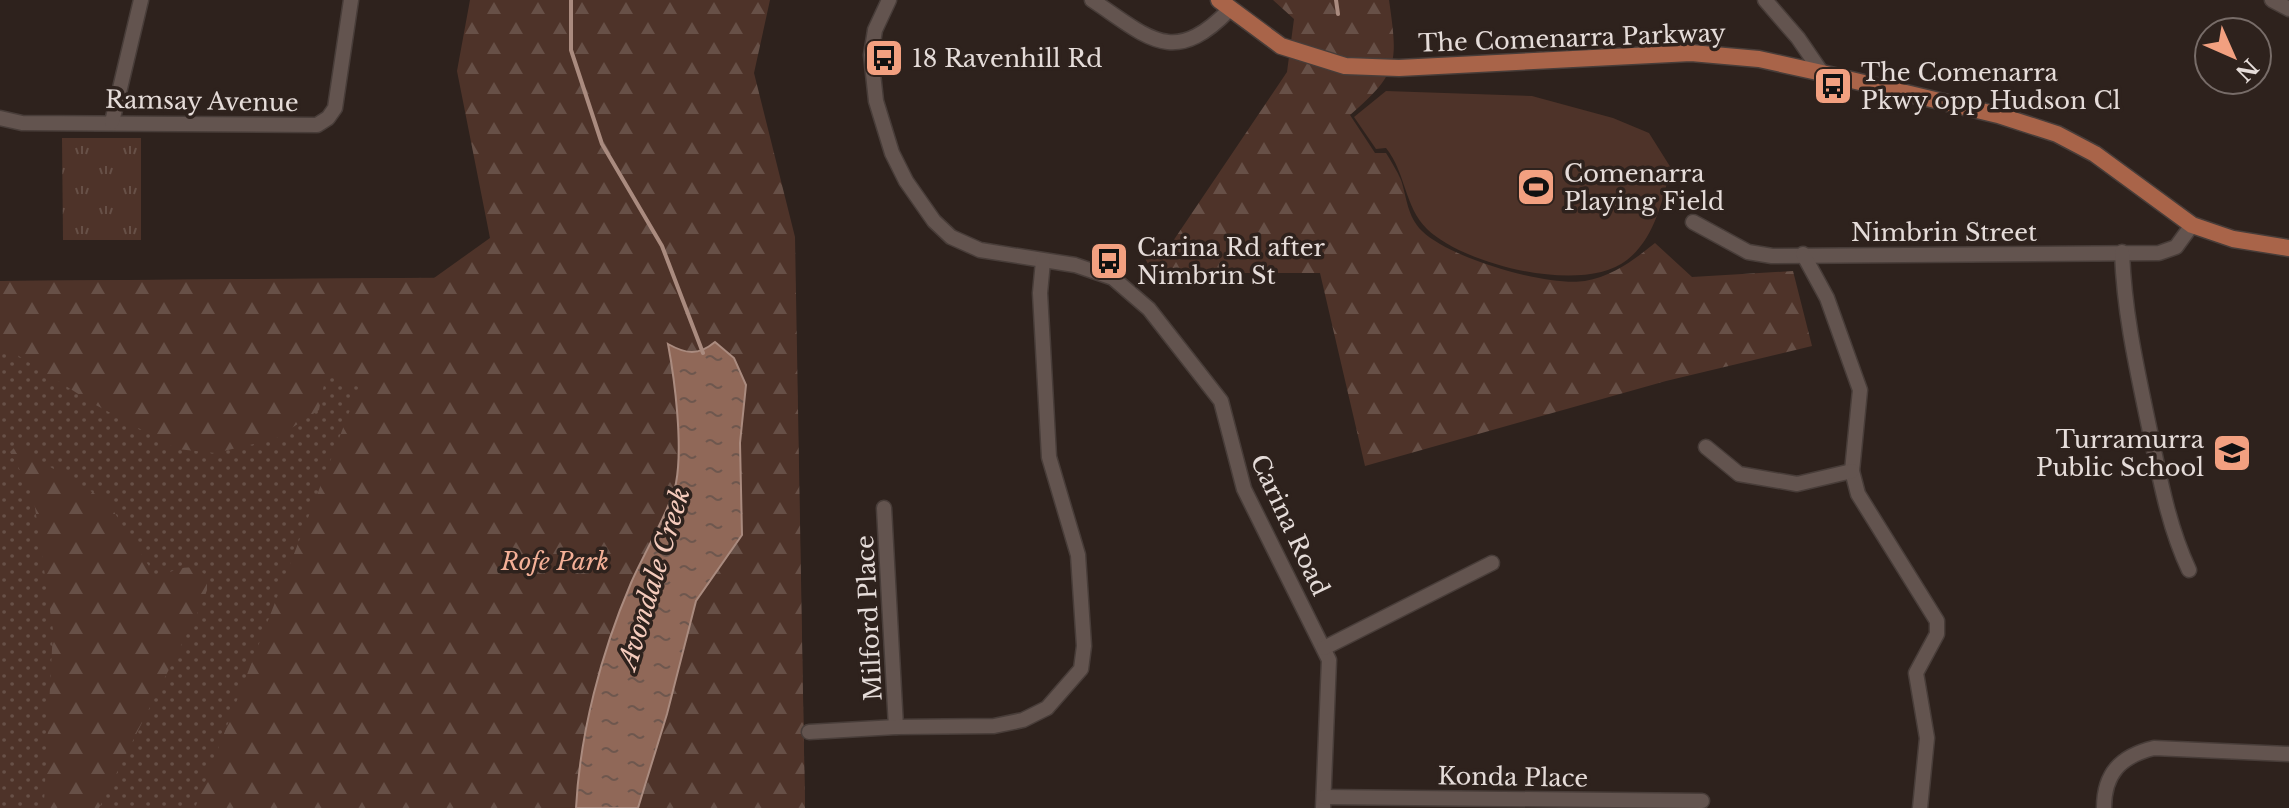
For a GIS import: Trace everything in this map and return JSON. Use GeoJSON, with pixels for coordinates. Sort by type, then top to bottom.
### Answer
{"type":"FeatureCollection","features":[{"type":"Feature","properties":{"kind":"main road","name":"The Comenarra Parkway"},"geometry":{"type":"LineString","coordinates":[[1224,5],[1281,46],[1345,66],[1399,68],[1705,54],[1759,59],[1822,73],[1998,115],[2057,134],[2095,154],[2192,225],[2233,239],[2289,248]]}},
{"type":"Feature","properties":{"kind":"street"},"geometry":{"type":"LineString","coordinates":[[112,122],[141,0]]}},
{"type":"Feature","properties":{"kind":"street","name":"Ramsay Avenue"},"geometry":{"type":"LineString","coordinates":[[0,118],[22,123],[317,125],[335,108],[351,0]]}},
{"type":"Feature","properties":{"kind":"street","name":"Carina Road"},"geometry":{"type":"LineString","coordinates":[[889,0],[875,30],[873,79],[883,124],[906,181],[934,221],[966,246],[1092,269],[1130,290],[1190,358],[1221,401],[1244,489],[1324,648],[1330,675],[1323,802]]}},
{"type":"Feature","properties":{"kind":"street"},"geometry":{"type":"LineString","coordinates":[[1092,0],[1145,35],[1167,42],[1184,42],[1200,37],[1224,5]]}},
{"type":"Feature","properties":{"kind":"street"},"geometry":{"type":"LineString","coordinates":[[1765,0],[1798,38],[1822,73]]}},
{"type":"Feature","properties":{"kind":"street"},"geometry":{"type":"LineString","coordinates":[[2272,0],[2289,9]]}},
{"type":"Feature","properties":{"kind":"street","name":"Nimbrin Street"},"geometry":{"type":"LineString","coordinates":[[1693,222],[1748,252],[1803,254],[2169,251],[2182,242],[2192,225]]}},
{"type":"Feature","properties":{"kind":"street"},"geometry":{"type":"LineString","coordinates":[[2122,252],[2124,307],[2156,459],[2172,532],[2189,570]]}},
{"type":"Feature","properties":{"kind":"street"},"geometry":{"type":"LineString","coordinates":[[1803,254],[1827,298],[1860,390],[1852,471],[1858,494],[1937,621],[1937,634],[1916,673],[1927,738],[1920,808]]}},
{"type":"Feature","properties":{"kind":"street"},"geometry":{"type":"LineString","coordinates":[[809,732],[994,726],[1023,720],[1047,708],[1081,669],[1084,646],[1078,555],[1049,457],[1040,293],[1043,261]]}},
{"type":"Feature","properties":{"kind":"street"},"geometry":{"type":"LineString","coordinates":[[1706,447],[1739,474],[1797,484],[1852,471]]}},
{"type":"Feature","properties":{"kind":"street","name":"Milford Place"},"geometry":{"type":"LineString","coordinates":[[884,508],[896,727]]}},
{"type":"Feature","properties":{"kind":"street"},"geometry":{"type":"LineString","coordinates":[[1324,648],[1492,563]]}},
{"type":"Feature","properties":{"kind":"street"},"geometry":{"type":"LineString","coordinates":[[2104,808],[2108,778],[2133,753],[2154,748],[2289,754]]}},
{"type":"Feature","properties":{"kind":"street","name":"Konda Place"},"geometry":{"type":"LineString","coordinates":[[1323,802],[1702,801]]}},
{"type":"Feature","properties":{"kind":"green space","name":"Rofe Park"},"geometry":{"type":"Polygon","coordinates":[[[470,0],[770,0],[754,73],[795,237],[805,808],[195,808],[359,387],[326,374],[319,410],[275,439],[215,453],[177,449],[94,404],[0,344],[0,281],[434,278],[490,238],[457,71],[470,0]]]}},
{"type":"Feature","properties":{"kind":"green space"},"geometry":{"type":"Polygon","coordinates":[[[1273,0],[1389,0],[1394,39],[1391,65],[1378,88],[1350,115],[1375,153],[1386,153],[1401,180],[1413,219],[1435,241],[1499,268],[1568,282],[1585,281],[1614,271],[1655,243],[1692,277],[1793,271],[1812,346],[1666,381],[1365,466],[1320,273],[1153,273],[1142,253],[1165,253],[1287,72],[1294,19],[1273,0]]]}},
{"type":"Feature","properties":{"kind":"green space","name":"Comenarra Playing Field"},"geometry":{"type":"Polygon","coordinates":[[[1386,91],[1532,96],[1613,118],[1649,133],[1671,168],[1651,230],[1627,260],[1607,270],[1582,275],[1524,271],[1495,264],[1444,242],[1419,220],[1398,168],[1386,148],[1376,149],[1354,117],[1386,91]]]}},
{"type":"Feature","properties":{"kind":"green space"},"geometry":{"type":"Polygon","coordinates":[[[62,138],[141,138],[141,240],[63,240],[62,138]]]}},
{"type":"Feature","properties":{"kind":"green space","name":"Rofe Park"},"geometry":{"type":"Polygon","coordinates":[[[795,275],[805,808],[0,808],[0,281],[795,275]]]}},
{"type":"Feature","properties":{"kind":"green space"},"geometry":{"type":"Polygon","coordinates":[[[18,444],[107,501],[156,577],[189,568],[207,577],[202,604],[99,808],[46,808],[44,803],[53,630],[33,494],[10,452],[18,444]]]}},
{"type":"Feature","properties":{"kind":"water"},"geometry":{"type":"Polygon","coordinates":[[[715,342],[734,358],[746,385],[740,443],[742,535],[696,601],[667,714],[638,808],[576,808],[587,722],[601,665],[631,583],[663,518],[676,483],[678,433],[668,344],[692,352],[703,350],[715,342]]]}},
{"type":"Feature","properties":{"kind":"waterway","name":"Avondale Creek"},"geometry":{"type":"LineString","coordinates":[[571,0],[571,50],[602,144],[662,246],[703,353]]}},
{"type":"Feature","properties":{"kind":"waterway"},"geometry":{"type":"LineString","coordinates":[[1336,0],[1338,14]]}},
{"type":"Feature","properties":{"kind":"place","name":"18 Ravenhill Rd"},"geometry":{"type":"Point","coordinates":[884,58]}},
{"type":"Feature","properties":{"kind":"place","name":"The Comenarra Pkwy opp Hudson Cl"},"geometry":{"type":"Point","coordinates":[1833,86]}},
{"type":"Feature","properties":{"kind":"place","name":"Comenarra Playing Field"},"geometry":{"type":"Point","coordinates":[1536,187]}},
{"type":"Feature","properties":{"kind":"place","name":"Carina Rd after Nimbrin St"},"geometry":{"type":"Point","coordinates":[1109,261]}},
{"type":"Feature","properties":{"kind":"place","name":"Turramurra Public School"},"geometry":{"type":"Point","coordinates":[2232,453]}}]}
